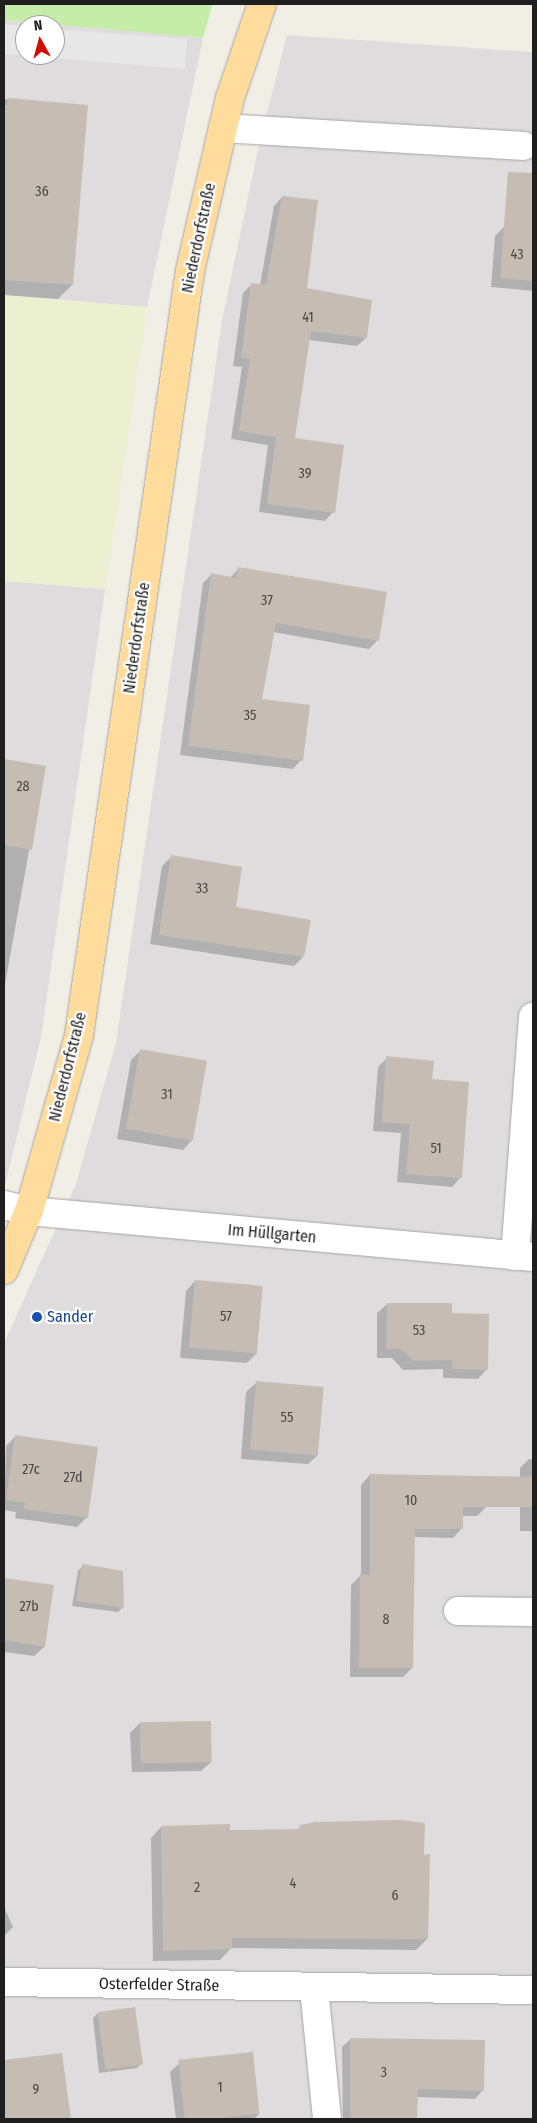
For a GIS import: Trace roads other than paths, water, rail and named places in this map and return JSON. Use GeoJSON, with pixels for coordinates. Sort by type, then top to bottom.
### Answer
{"type":"FeatureCollection","features":[{"type":"Feature","properties":{"kind":"main road","name":"Niederdorfstraße"},"geometry":{"type":"LineString","coordinates":[[4,1270],[16,1208],[79,1035],[190,272],[223,128],[262,4]]}},
{"type":"Feature","properties":{"kind":"street"},"geometry":{"type":"LineString","coordinates":[[223,128],[524,146]]}},
{"type":"Feature","properties":{"kind":"street","name":"Im Hüllgarten"},"geometry":{"type":"LineString","coordinates":[[16,1208],[524,1257],[533,1017]]}},
{"type":"Feature","properties":{"kind":"street"},"geometry":{"type":"LineString","coordinates":[[458,1610],[533,1612]]}},
{"type":"Feature","properties":{"kind":"street","name":"Osterfelder Straße"},"geometry":{"type":"LineString","coordinates":[[4,1982],[533,1990]]}},
{"type":"Feature","properties":{"kind":"street"},"geometry":{"type":"LineString","coordinates":[[314,1988],[327,2119]]}},
{"type":"Feature","properties":{"kind":"place","name":"Sander"},"geometry":{"type":"Point","coordinates":[37,1317]}}]}
